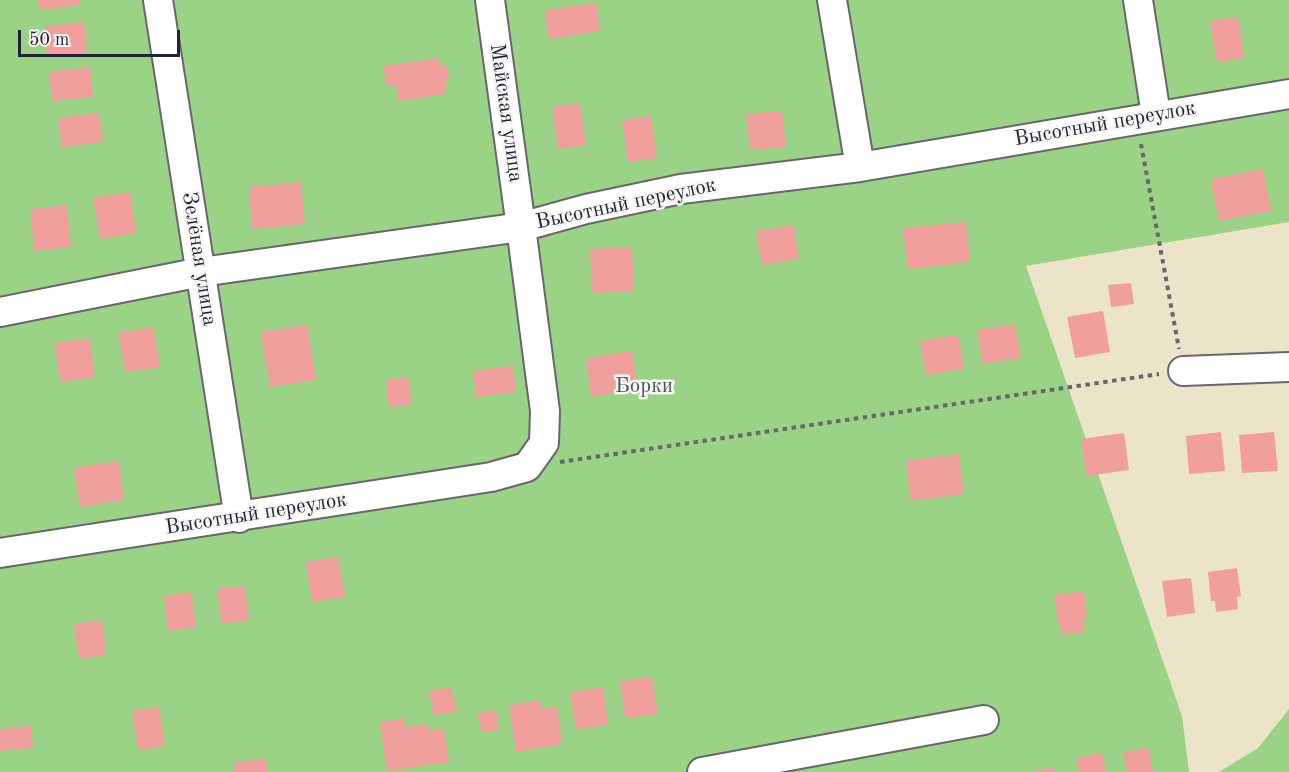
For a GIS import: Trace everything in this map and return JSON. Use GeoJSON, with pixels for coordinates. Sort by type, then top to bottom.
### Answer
{"type":"FeatureCollection","features":[{"type":"Feature","properties":{"kind":"street","name":"Зелёная улица"},"geometry":{"type":"LineString","coordinates":[[158,0],[239,518]]}},
{"type":"Feature","properties":{"kind":"street","name":"Майская улица"},"geometry":{"type":"LineString","coordinates":[[490,0],[521,227]]}},
{"type":"Feature","properties":{"kind":"street"},"geometry":{"type":"LineString","coordinates":[[832,0],[860,167]]}},
{"type":"Feature","properties":{"kind":"street"},"geometry":{"type":"LineString","coordinates":[[1138,0],[1146,117]]}},
{"type":"Feature","properties":{"kind":"street","name":"Высотный переулок"},"geometry":{"type":"LineString","coordinates":[[0,553],[239,518],[491,477],[527,466],[544,443],[544,411],[521,227],[586,208],[681,189],[860,167],[1289,93]]}},
{"type":"Feature","properties":{"kind":"street"},"geometry":{"type":"LineString","coordinates":[[0,312],[201,272],[521,227]]}},
{"type":"Feature","properties":{"kind":"street"},"geometry":{"type":"LineString","coordinates":[[1183,370],[1289,367]]}},
{"type":"Feature","properties":{"kind":"street"},"geometry":{"type":"LineString","coordinates":[[702,772],[984,720]]}},
{"type":"Feature","properties":{"kind":"path"},"geometry":{"type":"LineString","coordinates":[[527,466],[1183,370],[1146,117]]}},
{"type":"Feature","properties":{"kind":"green space","name":"Борки"},"geometry":{"type":"Polygon","coordinates":[[[0,0],[1289,0],[1289,222],[1026,266],[1182,716],[1189,772],[0,772],[0,0]]]}},
{"type":"Feature","properties":{"kind":"green space"},"geometry":{"type":"Polygon","coordinates":[[[1289,709],[1289,772],[1219,772],[1258,748],[1289,709]]]}},
{"type":"Feature","properties":{"kind":"building"},"geometry":{"type":"Polygon","coordinates":[[[38,0],[80,0],[80,5],[39,10],[38,0]]]}},
{"type":"Feature","properties":{"kind":"building"},"geometry":{"type":"Polygon","coordinates":[[[596,3],[600,31],[549,39],[545,10],[596,3]]]}},
{"type":"Feature","properties":{"kind":"building"},"geometry":{"type":"Polygon","coordinates":[[[1238,17],[1244,58],[1217,62],[1210,21],[1238,17]]]}},
{"type":"Feature","properties":{"kind":"building"},"geometry":{"type":"Polygon","coordinates":[[[84,22],[87,52],[46,57],[43,27],[84,22]]]}},
{"type":"Feature","properties":{"kind":"building"},"geometry":{"type":"Polygon","coordinates":[[[439,58],[440,66],[447,65],[449,80],[445,80],[446,94],[398,101],[396,85],[386,86],[383,66],[439,58]]]}},
{"type":"Feature","properties":{"kind":"building"},"geometry":{"type":"Polygon","coordinates":[[[90,67],[93,97],[52,101],[49,72],[90,67]]]}},
{"type":"Feature","properties":{"kind":"building"},"geometry":{"type":"Polygon","coordinates":[[[580,103],[586,145],[558,149],[552,107],[580,103]]]}},
{"type":"Feature","properties":{"kind":"building"},"geometry":{"type":"Polygon","coordinates":[[[782,111],[786,147],[750,150],[746,114],[782,111]]]}},
{"type":"Feature","properties":{"kind":"building"},"geometry":{"type":"Polygon","coordinates":[[[99,113],[103,142],[62,147],[58,118],[99,113]]]}},
{"type":"Feature","properties":{"kind":"building"},"geometry":{"type":"Polygon","coordinates":[[[651,116],[657,158],[628,162],[622,120],[651,116]]]}},
{"type":"Feature","properties":{"kind":"building"},"geometry":{"type":"Polygon","coordinates":[[[1263,169],[1271,211],[1219,221],[1211,179],[1263,169]]]}},
{"type":"Feature","properties":{"kind":"building"},"geometry":{"type":"Polygon","coordinates":[[[301,182],[305,224],[252,229],[249,187],[301,182]]]}},
{"type":"Feature","properties":{"kind":"building"},"geometry":{"type":"Polygon","coordinates":[[[130,192],[136,233],[100,239],[93,198],[130,192]]]}},
{"type":"Feature","properties":{"kind":"building"},"geometry":{"type":"Polygon","coordinates":[[[67,205],[71,247],[34,251],[30,209],[67,205]]]}},
{"type":"Feature","properties":{"kind":"building"},"geometry":{"type":"Polygon","coordinates":[[[966,222],[970,262],[908,269],[903,228],[966,222]]]}},
{"type":"Feature","properties":{"kind":"building"},"geometry":{"type":"Polygon","coordinates":[[[794,225],[799,259],[762,265],[756,231],[794,225]]]}},
{"type":"Feature","properties":{"kind":"building"},"geometry":{"type":"Polygon","coordinates":[[[632,247],[634,291],[592,293],[590,249],[632,247]]]}},
{"type":"Feature","properties":{"kind":"building"},"geometry":{"type":"Polygon","coordinates":[[[1131,283],[1134,304],[1111,307],[1108,285],[1131,283]]]}},
{"type":"Feature","properties":{"kind":"building"},"geometry":{"type":"Polygon","coordinates":[[[1103,311],[1110,352],[1075,358],[1067,317],[1103,311]]]}},
{"type":"Feature","properties":{"kind":"building"},"geometry":{"type":"Polygon","coordinates":[[[1015,324],[1021,358],[983,364],[977,330],[1015,324]]]}},
{"type":"Feature","properties":{"kind":"building"},"geometry":{"type":"Polygon","coordinates":[[[307,325],[316,380],[270,387],[261,332],[307,325]]]}},
{"type":"Feature","properties":{"kind":"building"},"geometry":{"type":"Polygon","coordinates":[[[153,327],[160,367],[126,372],[118,333],[153,327]]]}},
{"type":"Feature","properties":{"kind":"building"},"geometry":{"type":"Polygon","coordinates":[[[958,335],[964,369],[926,375],[920,341],[958,335]]]}},
{"type":"Feature","properties":{"kind":"building"},"geometry":{"type":"Polygon","coordinates":[[[90,338],[95,377],[60,382],[55,343],[90,338]]]}},
{"type":"Feature","properties":{"kind":"building"},"geometry":{"type":"Polygon","coordinates":[[[632,351],[638,390],[591,397],[586,358],[632,351]]]}},
{"type":"Feature","properties":{"kind":"building"},"geometry":{"type":"Polygon","coordinates":[[[513,366],[516,392],[476,397],[473,371],[513,366]]]}},
{"type":"Feature","properties":{"kind":"building"},"geometry":{"type":"Polygon","coordinates":[[[408,377],[412,405],[389,407],[386,380],[408,377]]]}},
{"type":"Feature","properties":{"kind":"building"},"geometry":{"type":"Polygon","coordinates":[[[1221,432],[1225,471],[1189,474],[1186,436],[1221,432]]]}},
{"type":"Feature","properties":{"kind":"building"},"geometry":{"type":"Polygon","coordinates":[[[1274,432],[1278,471],[1242,473],[1239,435],[1274,432]]]}},
{"type":"Feature","properties":{"kind":"building"},"geometry":{"type":"Polygon","coordinates":[[[1124,433],[1129,470],[1086,476],[1081,439],[1124,433]]]}},
{"type":"Feature","properties":{"kind":"building"},"geometry":{"type":"Polygon","coordinates":[[[959,454],[964,494],[911,501],[906,461],[959,454]]]}},
{"type":"Feature","properties":{"kind":"building"},"geometry":{"type":"Polygon","coordinates":[[[119,461],[124,500],[80,507],[74,468],[119,461]]]}},
{"type":"Feature","properties":{"kind":"building"},"geometry":{"type":"Polygon","coordinates":[[[338,557],[345,597],[312,602],[306,562],[338,557]]]}},
{"type":"Feature","properties":{"kind":"building"},"geometry":{"type":"Polygon","coordinates":[[[1237,568],[1241,596],[1237,597],[1238,609],[1216,612],[1215,601],[1211,601],[1208,572],[1237,568]]]}},
{"type":"Feature","properties":{"kind":"building"},"geometry":{"type":"Polygon","coordinates":[[[1191,578],[1195,613],[1167,617],[1162,581],[1191,578]]]}},
{"type":"Feature","properties":{"kind":"building"},"geometry":{"type":"Polygon","coordinates":[[[245,586],[249,620],[222,624],[217,589],[245,586]]]}},
{"type":"Feature","properties":{"kind":"building"},"geometry":{"type":"Polygon","coordinates":[[[1084,591],[1087,620],[1083,620],[1085,632],[1062,635],[1061,624],[1058,625],[1054,595],[1084,591]]]}},
{"type":"Feature","properties":{"kind":"building"},"geometry":{"type":"Polygon","coordinates":[[[191,592],[196,627],[168,631],[164,596],[191,592]]]}},
{"type":"Feature","properties":{"kind":"building"},"geometry":{"type":"Polygon","coordinates":[[[102,620],[106,655],[79,659],[74,624],[102,620]]]}},
{"type":"Feature","properties":{"kind":"building"},"geometry":{"type":"Polygon","coordinates":[[[652,677],[658,714],[625,718],[620,681],[652,677]]]}},
{"type":"Feature","properties":{"kind":"building"},"geometry":{"type":"Polygon","coordinates":[[[451,687],[457,711],[434,716],[429,691],[451,687]]]}},
{"type":"Feature","properties":{"kind":"building"},"geometry":{"type":"Polygon","coordinates":[[[603,687],[608,725],[576,729],[570,692],[603,687]]]}},
{"type":"Feature","properties":{"kind":"building"},"geometry":{"type":"Polygon","coordinates":[[[540,700],[542,709],[557,707],[562,744],[516,752],[509,705],[540,700]]]}},
{"type":"Feature","properties":{"kind":"building"},"geometry":{"type":"Polygon","coordinates":[[[159,707],[165,746],[138,750],[132,711],[159,707]]]}},
{"type":"Feature","properties":{"kind":"building"},"geometry":{"type":"Polygon","coordinates":[[[496,710],[499,730],[481,732],[478,713],[496,710]]]}},
{"type":"Feature","properties":{"kind":"building"},"geometry":{"type":"Polygon","coordinates":[[[404,718],[405,727],[428,724],[429,731],[444,729],[449,762],[387,771],[380,722],[404,718]]]}},
{"type":"Feature","properties":{"kind":"building"},"geometry":{"type":"Polygon","coordinates":[[[31,726],[33,748],[0,751],[0,729],[31,726]]]}},
{"type":"Feature","properties":{"kind":"building"},"geometry":{"type":"Polygon","coordinates":[[[1149,748],[1153,772],[1127,772],[1123,752],[1149,748]]]}},
{"type":"Feature","properties":{"kind":"building"},"geometry":{"type":"Polygon","coordinates":[[[1102,753],[1106,772],[1079,772],[1076,758],[1102,753]]]}},
{"type":"Feature","properties":{"kind":"building"},"geometry":{"type":"Polygon","coordinates":[[[265,758],[268,772],[234,772],[233,763],[265,758]]]}},
{"type":"Feature","properties":{"kind":"building"},"geometry":{"type":"Polygon","coordinates":[[[1054,767],[1055,772],[1035,772],[1035,771],[1054,767]]]}}]}
